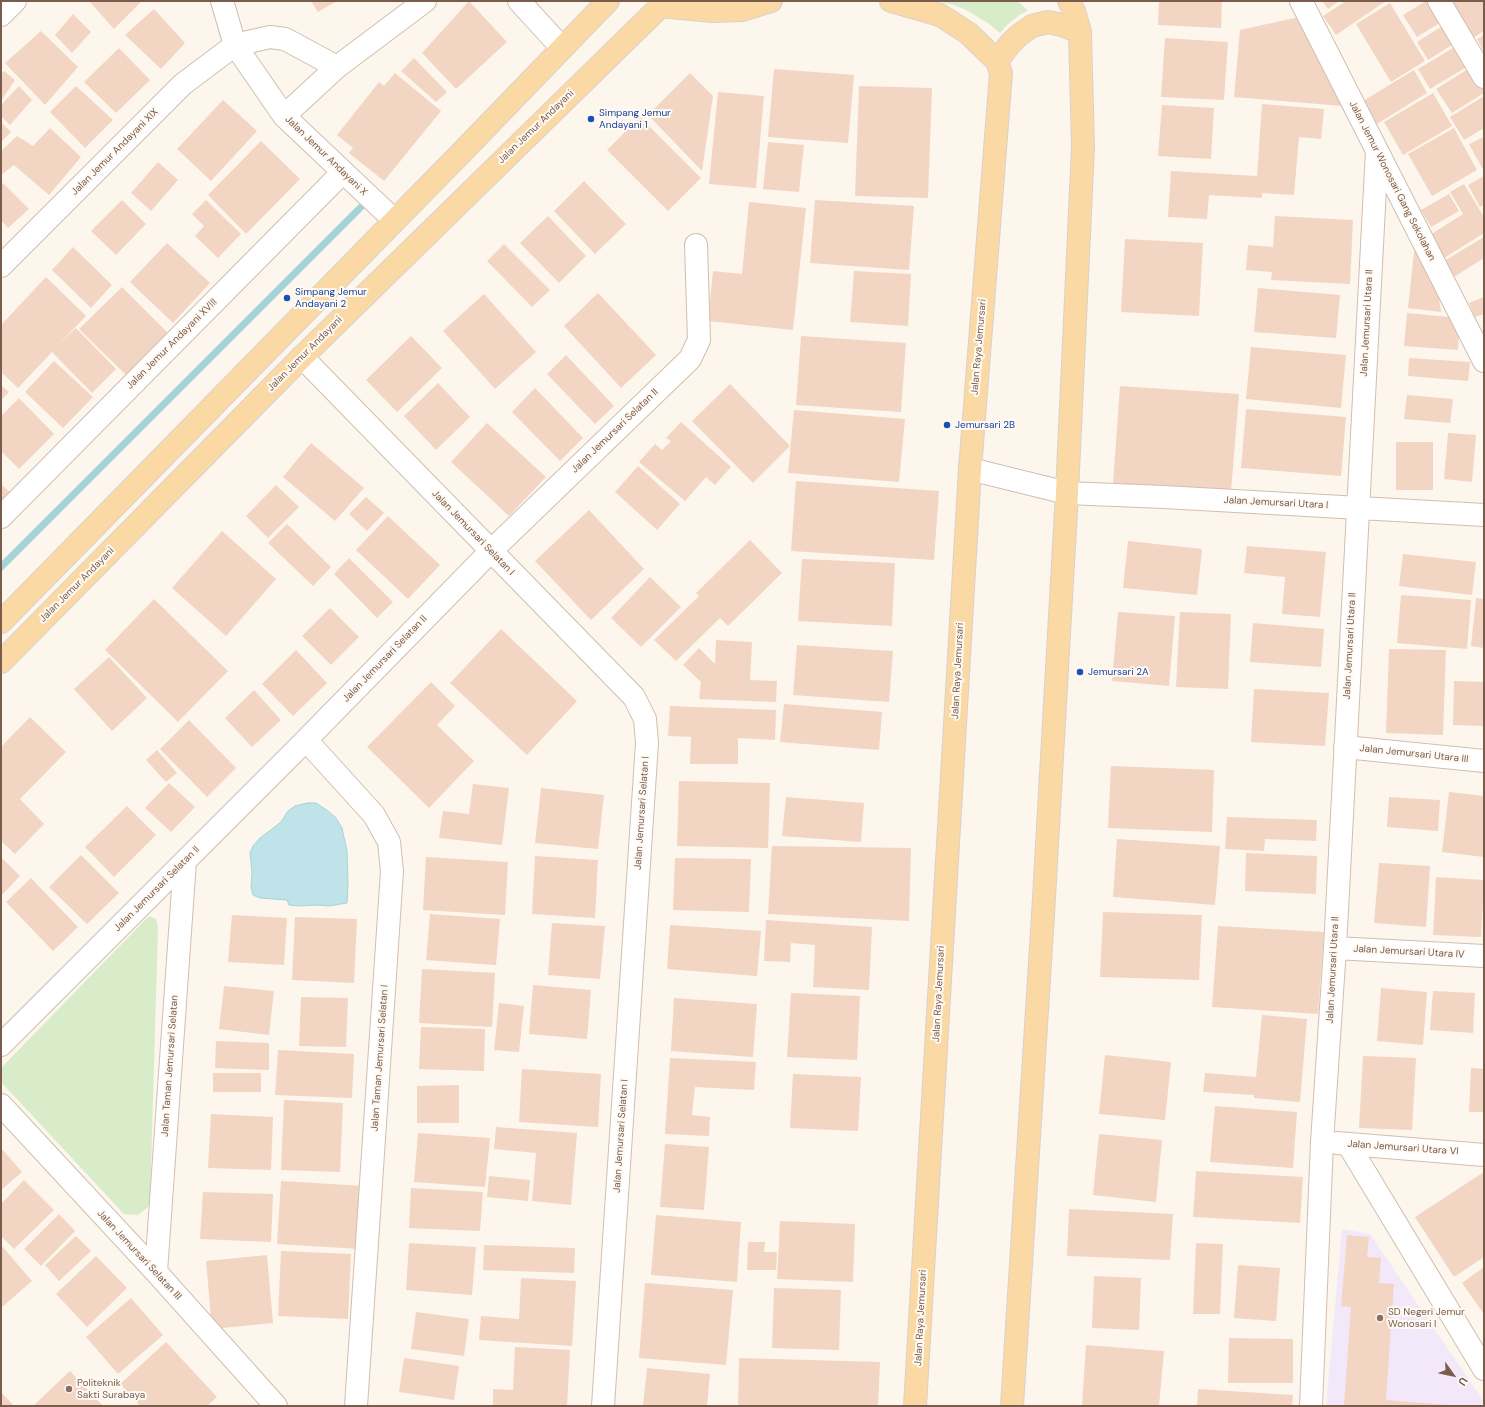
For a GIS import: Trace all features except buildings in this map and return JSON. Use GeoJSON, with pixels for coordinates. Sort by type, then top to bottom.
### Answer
{"type":"FeatureCollection","features":[{"type":"Feature","properties":{"kind":"main road"},"geometry":{"type":"LineString","coordinates":[[1,622],[608,1]]}},
{"type":"Feature","properties":{"kind":"main road"},"geometry":{"type":"LineString","coordinates":[[663,3],[712,11],[742,10],[771,1]]}},
{"type":"Feature","properties":{"kind":"main road"},"geometry":{"type":"LineString","coordinates":[[891,1],[940,15],[968,33],[997,61],[1010,44],[1032,26],[1048,22],[1062,25],[1080,32]]}},
{"type":"Feature","properties":{"kind":"main road"},"geometry":{"type":"LineString","coordinates":[[1012,1406],[1044,899],[1067,493],[1083,147],[1080,32],[1074,11],[1069,1]]}},
{"type":"Feature","properties":{"kind":"main road","name":"Jalan Jemur Andayani"},"geometry":{"type":"LineString","coordinates":[[1,662],[302,357],[663,3]]}},
{"type":"Feature","properties":{"kind":"main road","name":"Jalan Raya Jemursari"},"geometry":{"type":"LineString","coordinates":[[915,1406],[970,469],[1001,84],[1001,74],[997,61]]}},
{"type":"Feature","properties":{"kind":"street"},"geometry":{"type":"LineString","coordinates":[[1,15],[15,1]]}},
{"type":"Feature","properties":{"kind":"street","name":"Jalan Jemur Andayani X"},"geometry":{"type":"LineString","coordinates":[[222,1],[235,45],[284,116],[394,220]]}},
{"type":"Feature","properties":{"kind":"street"},"geometry":{"type":"LineString","coordinates":[[284,116],[336,67],[424,1]]}},
{"type":"Feature","properties":{"kind":"street"},"geometry":{"type":"LineString","coordinates":[[518,1],[562,48]]}},
{"type":"Feature","properties":{"kind":"street","name":"Jalan Jemur Wonosari Gang Sekolahan"},"geometry":{"type":"LineString","coordinates":[[1301,1],[1484,361]]}},
{"type":"Feature","properties":{"kind":"street"},"geometry":{"type":"LineString","coordinates":[[1439,1],[1484,77]]}},
{"type":"Feature","properties":{"kind":"street"},"geometry":{"type":"LineString","coordinates":[[235,45],[270,37],[285,39],[336,67]]}},
{"type":"Feature","properties":{"kind":"street","name":"Jalan Jemur Andayani XIX"},"geometry":{"type":"LineString","coordinates":[[1,266],[183,84],[235,45]]}},
{"type":"Feature","properties":{"kind":"street","name":"Jalan Jemursari Utara II"},"geometry":{"type":"LineString","coordinates":[[1311,1406],[1322,1142],[1335,948],[1357,507],[1377,150]]}},
{"type":"Feature","properties":{"kind":"street","name":"Jalan Jemur Andayani XVIII"},"geometry":{"type":"LineString","coordinates":[[1,517],[343,172]]}},
{"type":"Feature","properties":{"kind":"street","name":"Jalan Jemursari Selatan II"},"geometry":{"type":"LineString","coordinates":[[1,1045],[306,740],[491,551],[690,359],[698,340],[696,245]]}},
{"type":"Feature","properties":{"kind":"street","name":"Jalan Jemursari Selatan I"},"geometry":{"type":"LineString","coordinates":[[302,357],[634,697],[645,719],[647,743],[603,1406]]}},
{"type":"Feature","properties":{"kind":"street","name":"Jalan Jemursari Utara I"},"geometry":{"type":"LineString","coordinates":[[970,469],[1067,493],[1357,507],[1484,515]]}},
{"type":"Feature","properties":{"kind":"street","name":"Jalan Taman Jemursari Selatan I"},"geometry":{"type":"LineString","coordinates":[[306,740],[374,815],[389,842],[392,871],[356,1406]]}},
{"type":"Feature","properties":{"kind":"street","name":"Jalan Jemursari Utara III"},"geometry":{"type":"LineString","coordinates":[[1345,747],[1484,760]]}},
{"type":"Feature","properties":{"kind":"street","name":"Jalan Taman Jemursari Selatan"},"geometry":{"type":"LineString","coordinates":[[156,1272],[185,861]]}},
{"type":"Feature","properties":{"kind":"street","name":"Jalan Jemursari Utara IV"},"geometry":{"type":"LineString","coordinates":[[1335,948],[1484,956]]}},
{"type":"Feature","properties":{"kind":"street","name":"Jalan Jemursari Selatan III"},"geometry":{"type":"LineString","coordinates":[[1,1105],[156,1272],[276,1406]]}},
{"type":"Feature","properties":{"kind":"street","name":"Jalan Jemursari Utara VI"},"geometry":{"type":"LineString","coordinates":[[1322,1142],[1484,1155]]}},
{"type":"Feature","properties":{"kind":"street"},"geometry":{"type":"LineString","coordinates":[[1348,1144],[1484,1369]]}},
{"type":"Feature","properties":{"kind":"shaded area","name":"SD Negeri Jemur Wonosari I"},"geometry":{"type":"Polygon","coordinates":[[[1342,1229],[1370,1234],[1484,1402],[1484,1406],[1326,1406],[1342,1229]]]}},
{"type":"Feature","properties":{"kind":"green space"},"geometry":{"type":"Polygon","coordinates":[[[936,1],[1018,1],[1028,11],[1021,14],[1008,24],[1000,33],[988,23],[966,10],[954,5],[936,1]]]}},
{"type":"Feature","properties":{"kind":"green space"},"geometry":{"type":"Polygon","coordinates":[[[149,916],[156,919],[158,927],[150,1203],[147,1208],[138,1215],[124,1214],[1,1082],[1,1068],[149,916]]]}},
{"type":"Feature","properties":{"kind":"water"},"geometry":{"type":"Polygon","coordinates":[[[307,803],[316,803],[328,811],[336,818],[342,828],[347,851],[347,903],[329,906],[300,906],[289,905],[287,900],[260,898],[253,895],[251,887],[252,872],[250,853],[253,846],[260,838],[281,822],[288,811],[295,806],[307,803]]]}},
{"type":"Feature","properties":{"kind":"waterway"},"geometry":{"type":"LineString","coordinates":[[1,567],[364,204]]}},
{"type":"Feature","properties":{"kind":"place","name":"Simpang Jemur Andayani 1"},"geometry":{"type":"Point","coordinates":[591,119]}},
{"type":"Feature","properties":{"kind":"place","name":"Simpang Jemur Andayani 2"},"geometry":{"type":"Point","coordinates":[287,298]}},
{"type":"Feature","properties":{"kind":"place","name":"Jemursari 2B"},"geometry":{"type":"Point","coordinates":[947,425]}},
{"type":"Feature","properties":{"kind":"place","name":"Jemursari 2A"},"geometry":{"type":"Point","coordinates":[1080,672]}},
{"type":"Feature","properties":{"kind":"place","name":"SD Negeri Jemur Wonosari I"},"geometry":{"type":"Point","coordinates":[1380,1318]}},
{"type":"Feature","properties":{"kind":"place","name":"Politeknik Sakti Surabaya"},"geometry":{"type":"Point","coordinates":[69,1389]}}]}
